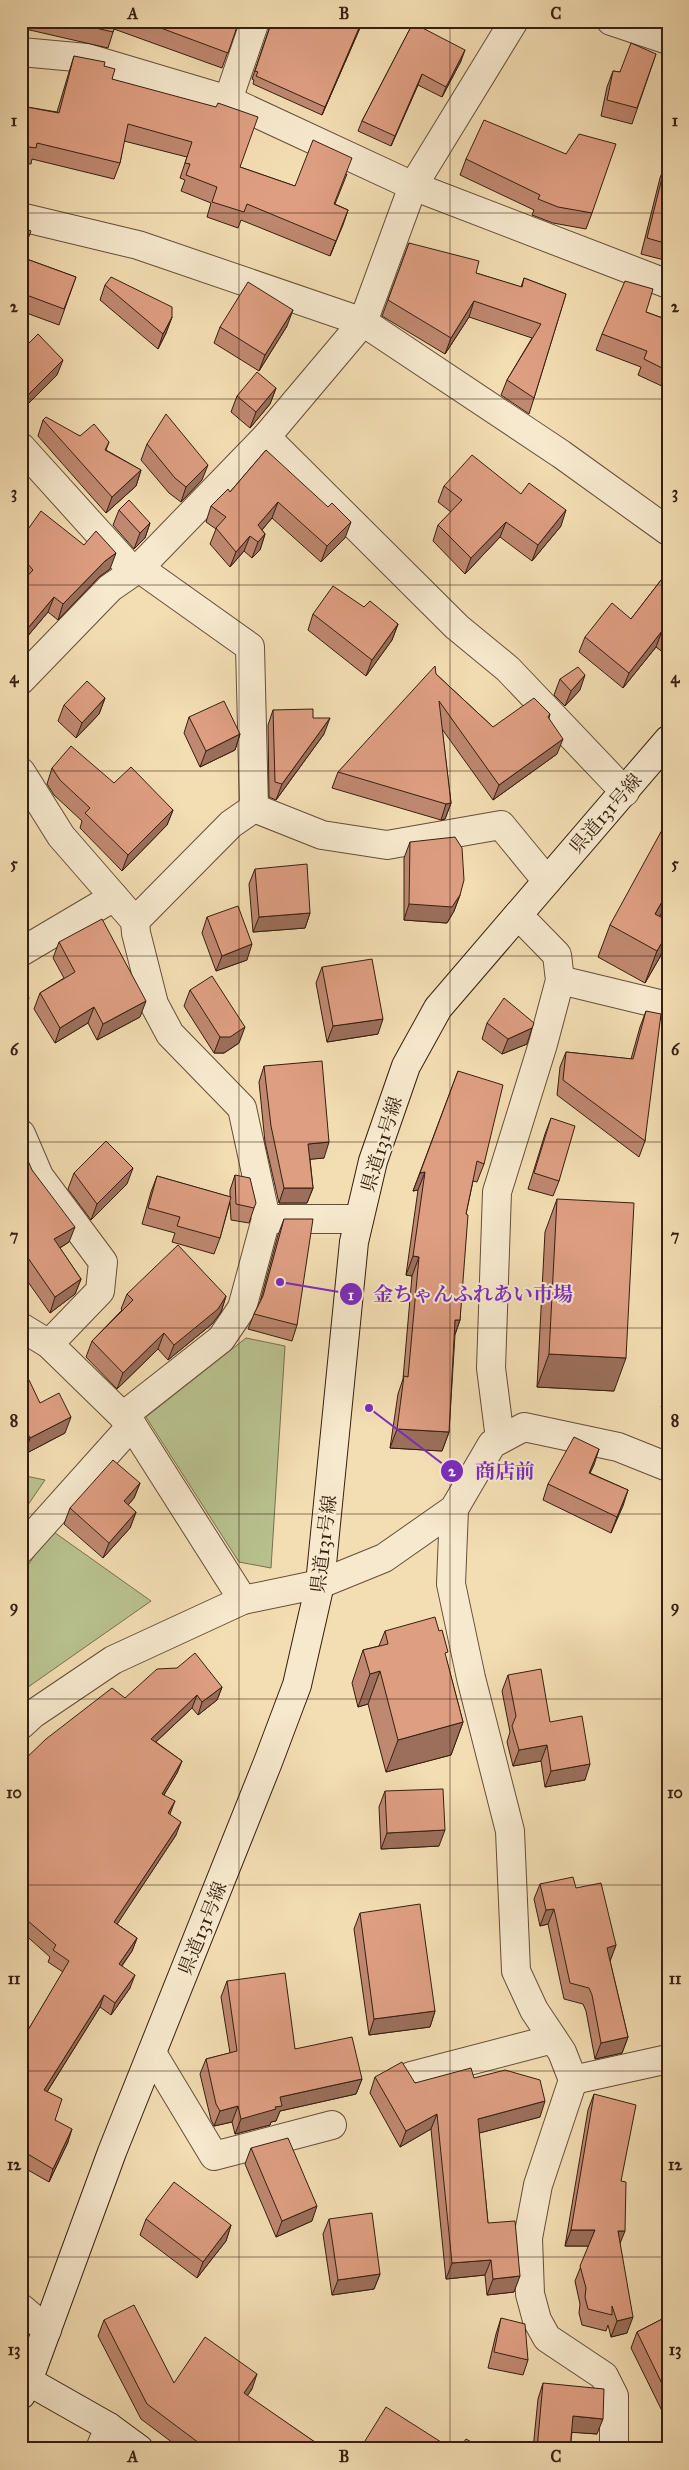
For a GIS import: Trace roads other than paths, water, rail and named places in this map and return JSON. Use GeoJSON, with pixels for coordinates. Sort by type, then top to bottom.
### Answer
{"type":"FeatureCollection","features":[{"type":"Feature","properties":{"kind":"street"},"geometry":{"type":"LineString","coordinates":[[228,100],[255,21]]}},
{"type":"Feature","properties":{"kind":"street"},"geometry":{"type":"LineString","coordinates":[[21,680],[110,588],[136,569],[266,437],[363,322],[413,186],[514,21]]}},
{"type":"Feature","properties":{"kind":"street"},"geometry":{"type":"LineString","coordinates":[[612,21],[668,40]]}},
{"type":"Feature","properties":{"kind":"street"},"geometry":{"type":"LineString","coordinates":[[21,52],[87,58],[228,100],[413,186],[668,284]]}},
{"type":"Feature","properties":{"kind":"street"},"geometry":{"type":"LineString","coordinates":[[21,217],[138,245],[363,322],[561,454],[668,531]]}},
{"type":"Feature","properties":{"kind":"street"},"geometry":{"type":"LineString","coordinates":[[266,437],[457,627],[508,669],[624,792]]}},
{"type":"Feature","properties":{"kind":"street"},"geometry":{"type":"LineString","coordinates":[[21,447],[136,569],[250,647],[254,808]]}},
{"type":"Feature","properties":{"kind":"street","name":"県道131号線"},"geometry":{"type":"LineString","coordinates":[[25,2388],[112,2152],[297,1685],[320,1584],[354,1242],[373,1162],[406,1066],[438,1008],[668,740]]}},
{"type":"Feature","properties":{"kind":"street"},"geometry":{"type":"LineString","coordinates":[[21,772],[61,836],[135,921],[136,933],[154,1004],[170,1034],[242,1108],[266,1219],[242,1308],[221,1339],[128,1420],[21,1548]]}},
{"type":"Feature","properties":{"kind":"street"},"geometry":{"type":"LineString","coordinates":[[254,808],[322,835],[386,845],[502,825],[547,881]]}},
{"type":"Feature","properties":{"kind":"street"},"geometry":{"type":"LineString","coordinates":[[135,921],[231,824],[254,808]]}},
{"type":"Feature","properties":{"kind":"street"},"geometry":{"type":"LineString","coordinates":[[21,952],[114,897]]}},
{"type":"Feature","properties":{"kind":"street"},"geometry":{"type":"LineString","coordinates":[[500,1439],[491,1368],[497,1192],[543,1044],[560,980],[556,955],[518,915]]}},
{"type":"Feature","properties":{"kind":"street"},"geometry":{"type":"LineString","coordinates":[[560,980],[668,1006]]}},
{"type":"Feature","properties":{"kind":"street"},"geometry":{"type":"LineString","coordinates":[[21,1134],[40,1176],[102,1262],[100,1291],[49,1344]]}},
{"type":"Feature","properties":{"kind":"street"},"geometry":{"type":"LineString","coordinates":[[266,1219],[359,1219]]}},
{"type":"Feature","properties":{"kind":"street"},"geometry":{"type":"LineString","coordinates":[[21,1327],[49,1344],[128,1420],[243,1600]]}},
{"type":"Feature","properties":{"kind":"street"},"geometry":{"type":"LineString","coordinates":[[21,1725],[33,1714],[113,1660],[243,1600],[320,1584],[384,1558],[454,1509],[492,1444],[524,1427],[566,1434],[618,1447],[668,1467]]}},
{"type":"Feature","properties":{"kind":"street"},"geometry":{"type":"LineString","coordinates":[[454,1509],[451,1584],[471,1678],[510,1831],[516,1971],[534,2010],[562,2052],[572,2080],[538,2185],[528,2238],[530,2294],[537,2320],[547,2338],[604,2376],[614,2396],[614,2449]]}},
{"type":"Feature","properties":{"kind":"street"},"geometry":{"type":"LineString","coordinates":[[410,2076],[553,2039]]}},
{"type":"Feature","properties":{"kind":"street"},"geometry":{"type":"LineString","coordinates":[[152,2053],[214,2156],[332,2125]]}},
{"type":"Feature","properties":{"kind":"street"},"geometry":{"type":"LineString","coordinates":[[572,2080],[668,2059]]}},
{"type":"Feature","properties":{"kind":"street"},"geometry":{"type":"LineString","coordinates":[[21,2308],[47,2330]]}},
{"type":"Feature","properties":{"kind":"street"},"geometry":{"type":"LineString","coordinates":[[25,2388],[104,2438],[139,2449]]}},
{"type":"Feature","properties":{"kind":"place","name":"金ちゃんふれあい市場"},"geometry":{"type":"Point","coordinates":[280,1282]}},
{"type":"Feature","properties":{"kind":"place","name":"商店前"},"geometry":{"type":"Point","coordinates":[369,1408]}}]}
